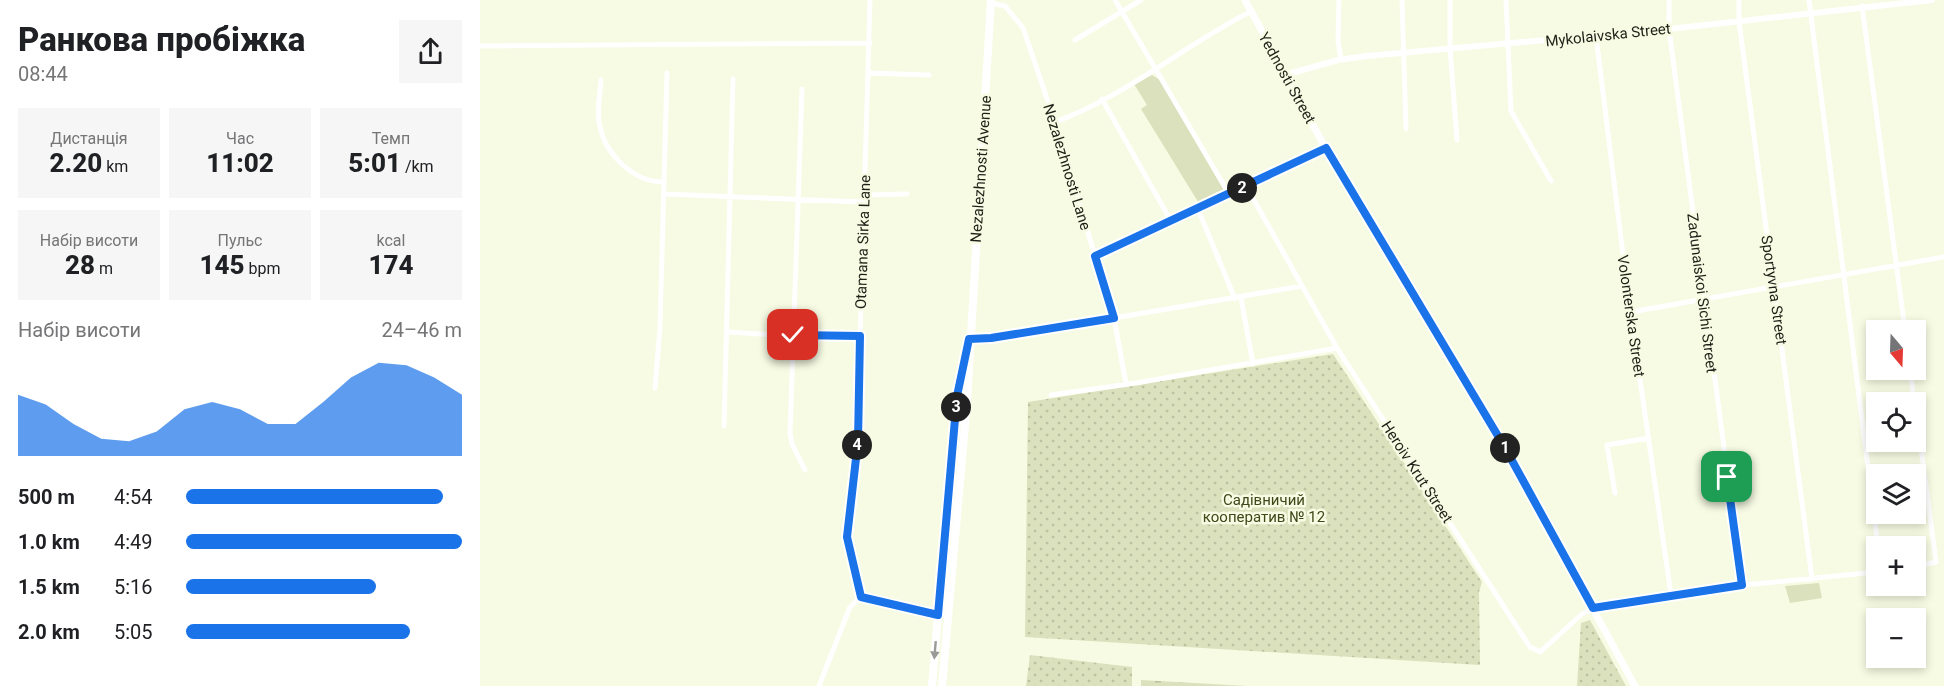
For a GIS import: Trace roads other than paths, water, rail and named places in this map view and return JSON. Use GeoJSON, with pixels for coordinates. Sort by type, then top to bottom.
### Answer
{"type":"FeatureCollection","features":[{"type":"Feature","properties":{"kind":"main road","name":"Yednosti Street"},"geometry":{"type":"LineString","coordinates":[[1245,0],[1326,148],[1504,446],[1635,686]]}},
{"type":"Feature","properties":{"kind":"main road","name":"Nezalezhnosti Avenue"},"geometry":{"type":"LineString","coordinates":[[942,686],[967,397],[991,2]]}},
{"type":"Feature","properties":{"kind":"main road","name":"Nezalezhnosti Avenue"},"geometry":{"type":"LineString","coordinates":[[932,686],[957,396],[969,339]]}},
{"type":"Feature","properties":{"kind":"main road"},"geometry":{"type":"LineString","coordinates":[[957,396],[967,397]]}},
{"type":"Feature","properties":{"kind":"street","name":"Otamana Sirka Lane"},"geometry":{"type":"LineString","coordinates":[[861,597],[847,537],[858,441],[870,0]]}},
{"type":"Feature","properties":{"kind":"street"},"geometry":{"type":"LineString","coordinates":[[1115,0],[1229,194]]}},
{"type":"Feature","properties":{"kind":"street"},"geometry":{"type":"LineString","coordinates":[[1075,40],[1141,0]]}},
{"type":"Feature","properties":{"kind":"street"},"geometry":{"type":"LineString","coordinates":[[1339,0],[1338,41],[1341,60]]}},
{"type":"Feature","properties":{"kind":"street"},"geometry":{"type":"LineString","coordinates":[[1402,0],[1406,129]]}},
{"type":"Feature","properties":{"kind":"street"},"geometry":{"type":"LineString","coordinates":[[1450,0],[1450,48],[1457,140]]}},
{"type":"Feature","properties":{"kind":"street"},"geometry":{"type":"LineString","coordinates":[[1506,0],[1511,111],[1551,182]]}},
{"type":"Feature","properties":{"kind":"street","name":"Zadunaiskoi Sichi Street"},"geometry":{"type":"LineString","coordinates":[[1669,0],[1669,29],[1742,585]]}},
{"type":"Feature","properties":{"kind":"street","name":"Sportyvna Street"},"geometry":{"type":"LineString","coordinates":[[1739,0],[1739,21],[1812,579]]}},
{"type":"Feature","properties":{"kind":"street"},"geometry":{"type":"LineString","coordinates":[[1809,0],[1877,536]]}},
{"type":"Feature","properties":{"kind":"street","name":"Mykolaivska Street"},"geometry":{"type":"LineString","coordinates":[[1285,75],[1341,60],[1404,52],[1509,45],[1669,29],[1810,14],[1876,2],[1932,0]]}},
{"type":"Feature","properties":{"kind":"street","name":"Nezalezhnosti Lane"},"geometry":{"type":"LineString","coordinates":[[991,2],[1005,6],[1020,23],[1055,122],[1114,318],[1126,384]]}},
{"type":"Feature","properties":{"kind":"street"},"geometry":{"type":"LineString","coordinates":[[1862,6],[1904,320]]}},
{"type":"Feature","properties":{"kind":"street"},"geometry":{"type":"LineString","coordinates":[[1055,122],[1156,69],[1250,12]]}},
{"type":"Feature","properties":{"kind":"street","name":"Volonterska Street"},"geometry":{"type":"LineString","coordinates":[[1596,36],[1631,312],[1671,595]]}},
{"type":"Feature","properties":{"kind":"street"},"geometry":{"type":"LineString","coordinates":[[480,46],[870,43]]}},
{"type":"Feature","properties":{"kind":"street"},"geometry":{"type":"LineString","coordinates":[[656,388],[667,73]]}},
{"type":"Feature","properties":{"kind":"street"},"geometry":{"type":"LineString","coordinates":[[869,73],[929,75]]}},
{"type":"Feature","properties":{"kind":"street"},"geometry":{"type":"LineString","coordinates":[[724,426],[733,79]]}},
{"type":"Feature","properties":{"kind":"street"},"geometry":{"type":"LineString","coordinates":[[601,80],[599,120],[603,135],[630,172],[663,182]]}},
{"type":"Feature","properties":{"kind":"street"},"geometry":{"type":"LineString","coordinates":[[802,88],[790,439],[804,470]]}},
{"type":"Feature","properties":{"kind":"street"},"geometry":{"type":"LineString","coordinates":[[1102,99],[1172,221]]}},
{"type":"Feature","properties":{"kind":"street"},"geometry":{"type":"LineString","coordinates":[[1095,256],[1326,148]]}},
{"type":"Feature","properties":{"kind":"street","name":"Heroiv Krut Street"},"geometry":{"type":"LineString","coordinates":[[1246,186],[1336,348],[1530,647],[1540,652],[1582,614],[1593,608]]}},
{"type":"Feature","properties":{"kind":"street"},"geometry":{"type":"LineString","coordinates":[[664,194],[864,202]]}},
{"type":"Feature","properties":{"kind":"street"},"geometry":{"type":"LineString","coordinates":[[864,195],[907,195]]}},
{"type":"Feature","properties":{"kind":"street"},"geometry":{"type":"LineString","coordinates":[[1198,208],[1238,299],[1253,364]]}},
{"type":"Feature","properties":{"kind":"street"},"geometry":{"type":"LineString","coordinates":[[1631,312],[1944,257]]}},
{"type":"Feature","properties":{"kind":"street"},"geometry":{"type":"LineString","coordinates":[[969,339],[991,338],[1238,299],[1302,286]]}},
{"type":"Feature","properties":{"kind":"street"},"geometry":{"type":"LineString","coordinates":[[728,332],[860,336]]}},
{"type":"Feature","properties":{"kind":"street"},"geometry":{"type":"LineString","coordinates":[[1051,395],[1253,364],[1336,348]]}},
{"type":"Feature","properties":{"kind":"street"},"geometry":{"type":"LineString","coordinates":[[1615,493],[1607,445],[1649,438]]}},
{"type":"Feature","properties":{"kind":"street"},"geometry":{"type":"LineString","coordinates":[[1922,452],[1936,562],[1926,564]]}},
{"type":"Feature","properties":{"kind":"street"},"geometry":{"type":"LineString","coordinates":[[1593,608],[1742,585],[1866,573]]}},
{"type":"Feature","properties":{"kind":"street"},"geometry":{"type":"LineString","coordinates":[[819,686],[848,612],[861,597],[948,616]]}},
{"type":"Feature","properties":{"kind":"park label","name":"Садівничий кооператив № 12"},"geometry":{"type":"Point","coordinates":[1264,508]}}]}
